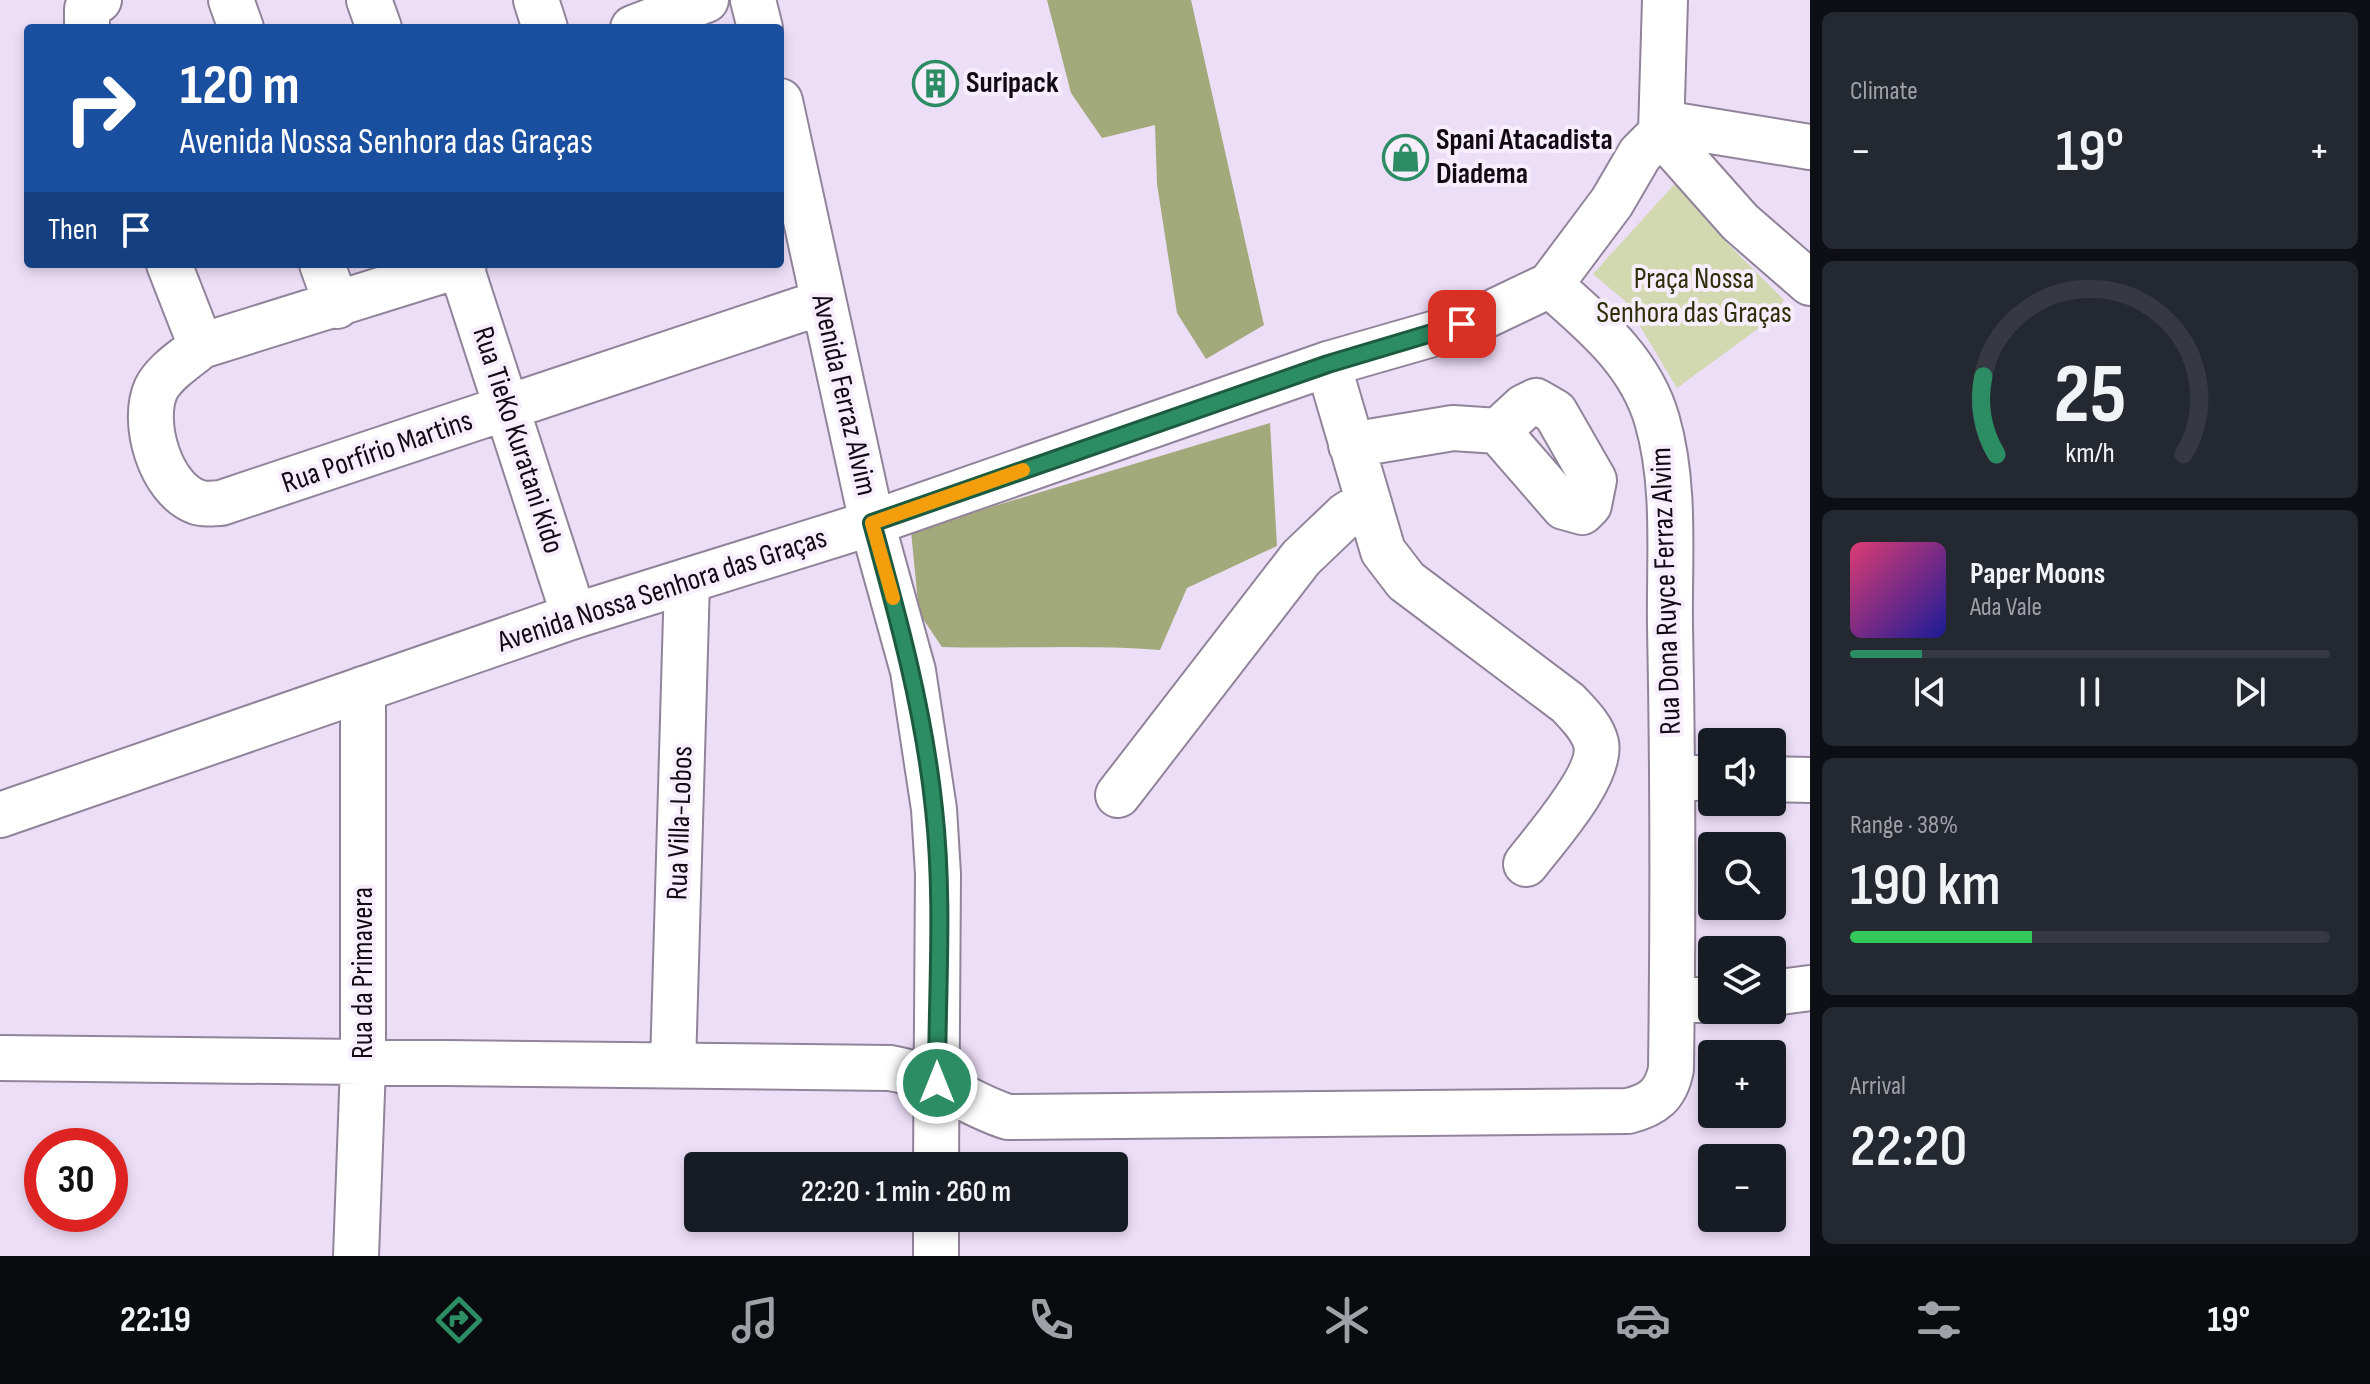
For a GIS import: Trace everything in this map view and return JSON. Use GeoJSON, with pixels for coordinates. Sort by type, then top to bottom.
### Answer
{"type":"FeatureCollection","features":[{"type":"Feature","properties":{"kind":"street"},"geometry":{"type":"LineString","coordinates":[[87,24],[87,9],[99,0]]}},
{"type":"Feature","properties":{"kind":"street"},"geometry":{"type":"LineString","coordinates":[[231,0],[240,24]]}},
{"type":"Feature","properties":{"kind":"street"},"geometry":{"type":"LineString","coordinates":[[369,0],[378,24]]}},
{"type":"Feature","properties":{"kind":"street"},"geometry":{"type":"LineString","coordinates":[[536,0],[544,24]]}},
{"type":"Feature","properties":{"kind":"street"},"geometry":{"type":"LineString","coordinates":[[643,24],[706,0]]}},
{"type":"Feature","properties":{"kind":"street"},"geometry":{"type":"LineString","coordinates":[[753,0],[759,24]]}},
{"type":"Feature","properties":{"kind":"street"},"geometry":{"type":"LineString","coordinates":[[1550,285],[1612,202],[1640,154],[1662,128],[1665,0]]}},
{"type":"Feature","properties":{"kind":"street"},"geometry":{"type":"LineString","coordinates":[[1662,128],[1810,147]]}},
{"type":"Feature","properties":{"kind":"street"},"geometry":{"type":"LineString","coordinates":[[1662,128],[1740,222],[1810,283]]}},
{"type":"Feature","properties":{"kind":"street","name":"Avenida Ferraz Alvim"},"geometry":{"type":"LineString","coordinates":[[784,141],[786,161],[823,302],[872,523],[913,671],[934,809],[938,874],[936,1152]]}},
{"type":"Feature","properties":{"kind":"street"},"geometry":{"type":"LineString","coordinates":[[171,268],[201,346],[337,306],[449,268]]}},
{"type":"Feature","properties":{"kind":"street"},"geometry":{"type":"LineString","coordinates":[[323,268],[337,306]]}},
{"type":"Feature","properties":{"kind":"street","name":"Rua TieKo Kuratani Kido"},"geometry":{"type":"LineString","coordinates":[[462,268],[574,616]]}},
{"type":"Feature","properties":{"kind":"street","name":"Avenida Nossa Senhora das Graças"},"geometry":{"type":"LineString","coordinates":[[0,815],[574,616],[872,523],[1328,364],[1436,333],[1487,315],[1550,285]]}},
{"type":"Feature","properties":{"kind":"street","name":"Rua Dona Ruyce Ferraz Alvim"},"geometry":{"type":"LineString","coordinates":[[937,1083],[976,1107],[1008,1117],[1628,1111],[1647,1106],[1668,1086],[1692,1000],[1692,778],[1668,480],[1657,420],[1634,367],[1550,285]]}},
{"type":"Feature","properties":{"kind":"street","name":"Rua Porfírio Martins"},"geometry":{"type":"LineString","coordinates":[[201,346],[167,374],[157,388],[151,407],[162,466],[173,484],[199,503],[221,503],[823,302]]}},
{"type":"Feature","properties":{"kind":"street"},"geometry":{"type":"LineString","coordinates":[[1328,364],[1366,502],[1383,551],[1406,581],[1568,703],[1587,724],[1597,745],[1589,777],[1526,864]]}},
{"type":"Feature","properties":{"kind":"street"},"geometry":{"type":"LineString","coordinates":[[1351,445],[1453,428],[1498,431]]}},
{"type":"Feature","properties":{"kind":"street"},"geometry":{"type":"LineString","coordinates":[[1118,795],[1301,558],[1346,515],[1366,502]]}},
{"type":"Feature","properties":{"kind":"street","name":"Rua Villa-Lobos"},"geometry":{"type":"LineString","coordinates":[[673,1065],[687,581]]}},
{"type":"Feature","properties":{"kind":"street","name":"Rua da Primavera"},"geometry":{"type":"LineString","coordinates":[[356,1256],[363,1065],[363,689]]}},
{"type":"Feature","properties":{"kind":"street"},"geometry":{"type":"LineString","coordinates":[[1786,779],[1810,780]]}},
{"type":"Feature","properties":{"kind":"street"},"geometry":{"type":"LineString","coordinates":[[1786,991],[1810,988]]}},
{"type":"Feature","properties":{"kind":"street"},"geometry":{"type":"LineString","coordinates":[[0,1058],[363,1065],[890,1068],[919,1073],[937,1083]]}},
{"type":"Feature","properties":{"kind":"street"},"geometry":{"type":"LineString","coordinates":[[936,1232],[936,1256]]}},
{"type":"Feature","properties":{"kind":"green space"},"geometry":{"type":"Polygon","coordinates":[[[1047,0],[1191,0],[1264,325],[1206,359],[1177,313],[1157,184],[1155,125],[1102,138],[1071,93],[1047,0]]]}},
{"type":"Feature","properties":{"kind":"green space","name":"Praça Nossa Senhora das Graças"},"geometry":{"type":"Polygon","coordinates":[[[1681,177],[1728,244],[1784,300],[1770,320],[1677,388],[1625,301],[1593,274],[1681,177]]]}},
{"type":"Feature","properties":{"kind":"green space"},"geometry":{"type":"Polygon","coordinates":[[[1270,423],[1277,546],[1187,588],[1160,650],[942,647],[919,613],[911,531],[1270,423]]]}},
{"type":"Feature","properties":{"kind":"slow traffic"},"geometry":{"type":"LineString","coordinates":[[893,598],[872,523],[1023,470]]}},
{"type":"Feature","properties":{"kind":"place","name":"Suripack"},"geometry":{"type":"Point","coordinates":[935,83]}},
{"type":"Feature","properties":{"kind":"place","name":"Spani Atacadista Diadema"},"geometry":{"type":"Point","coordinates":[1405,157]}},
{"type":"Feature","properties":{"kind":"route"},"geometry":{"type":"LineString","coordinates":[[937,1083],[938,874],[934,809],[913,671],[872,523],[1328,364],[1462,324]]}}]}
